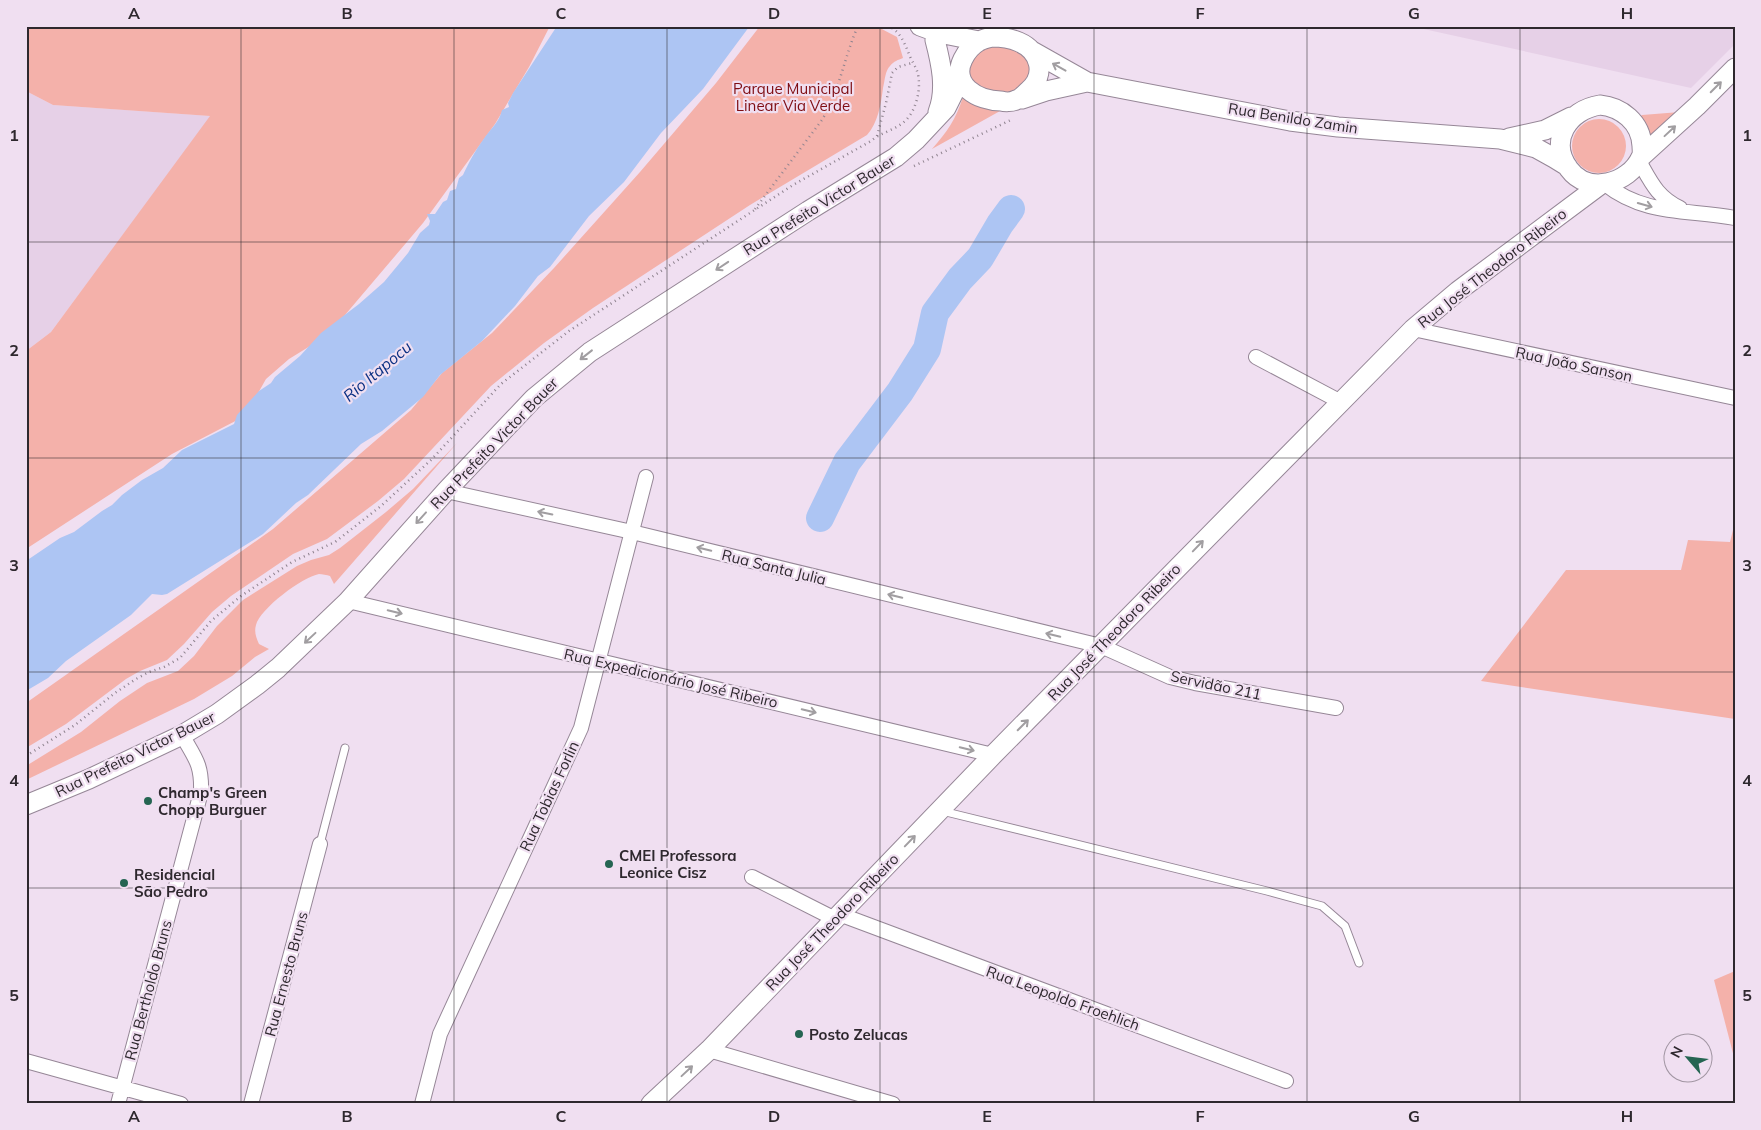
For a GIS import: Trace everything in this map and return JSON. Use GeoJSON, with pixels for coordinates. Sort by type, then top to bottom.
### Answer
{"type":"FeatureCollection","features":[{"type":"Feature","properties":{"kind":"main road"},"geometry":{"type":"LineString","coordinates":[[926,31],[945,34],[987,35],[1018,41],[1032,51],[1038,63],[1038,79],[1030,90],[1016,101],[995,101],[973,94],[965,87],[959,73],[926,31]]}},
{"type":"Feature","properties":{"kind":"main road"},"geometry":{"type":"LineString","coordinates":[[926,31],[942,70],[940,107],[935,121]]}},
{"type":"Feature","properties":{"kind":"main road"},"geometry":{"type":"LineString","coordinates":[[959,73],[966,53],[987,35]]}},
{"type":"Feature","properties":{"kind":"main road","name":"Rua Benildo Zamin"},"geometry":{"type":"LineString","coordinates":[[1032,51],[1087,82],[1290,121],[1338,127],[1500,139],[1536,148],[1567,166]]}},
{"type":"Feature","properties":{"kind":"main road"},"geometry":{"type":"LineString","coordinates":[[1640,158],[1642,140],[1633,121],[1617,109],[1605,105],[1589,106],[1580,111],[1567,123],[1562,136],[1561,150],[1567,166],[1573,174],[1579,178],[1603,185],[1623,177],[1633,169],[1640,158],[1735,68]]}},
{"type":"Feature","properties":{"kind":"main road","name":"Rua Prefeito Victor Bauer"},"geometry":{"type":"LineString","coordinates":[[26,805],[89,779],[182,734],[217,714],[257,685],[278,668],[348,601],[446,491],[534,398],[590,352],[808,211],[896,157],[916,140],[946,108],[953,94],[959,73]]}},
{"type":"Feature","properties":{"kind":"main road","name":"Rua Benildo Zamin"},"geometry":{"type":"LineString","coordinates":[[1016,101],[1046,91],[1087,82]]}},
{"type":"Feature","properties":{"kind":"main road","name":"Rua Benildo Zamin"},"geometry":{"type":"LineString","coordinates":[[1500,139],[1537,132],[1572,118]]}},
{"type":"Feature","properties":{"kind":"main road","name":"Rua José Theodoro Ribeiro"},"geometry":{"type":"LineString","coordinates":[[651,1104],[710,1050],[993,755],[1413,329],[1458,292],[1603,185]]}},
{"type":"Feature","properties":{"kind":"street"},"geometry":{"type":"LineString","coordinates":[[1640,158],[1653,186],[1664,199],[1690,212]]}},
{"type":"Feature","properties":{"kind":"street"},"geometry":{"type":"LineString","coordinates":[[1603,185],[1628,200],[1655,208],[1735,218]]}},
{"type":"Feature","properties":{"kind":"street","name":"Rua João Sanson"},"geometry":{"type":"LineString","coordinates":[[1413,329],[1735,398]]}},
{"type":"Feature","properties":{"kind":"street"},"geometry":{"type":"LineString","coordinates":[[1256,357],[1340,402]]}},
{"type":"Feature","properties":{"kind":"street","name":"Rua Tobias Forlin"},"geometry":{"type":"LineString","coordinates":[[422,1104],[440,1034],[581,728],[646,477]]}},
{"type":"Feature","properties":{"kind":"street","name":"Rua Santa Julia"},"geometry":{"type":"LineString","coordinates":[[446,491],[632,532],[1101,646]]}},
{"type":"Feature","properties":{"kind":"street","name":"Rua Expedicionário José Ribeiro"},"geometry":{"type":"LineString","coordinates":[[348,601],[993,755]]}},
{"type":"Feature","properties":{"kind":"street","name":"Servidão 211"},"geometry":{"type":"LineString","coordinates":[[1101,646],[1170,677],[1336,708]]}},
{"type":"Feature","properties":{"kind":"street","name":"Rua Bertholdo Bruns"},"geometry":{"type":"LineString","coordinates":[[118,1104],[201,792],[202,773],[182,734]]}},
{"type":"Feature","properties":{"kind":"street","name":"Rua Ernesto Bruns"},"geometry":{"type":"LineString","coordinates":[[251,1104],[320,844]]}},
{"type":"Feature","properties":{"kind":"street","name":"Rua Leopoldo Froehlich"},"geometry":{"type":"LineString","coordinates":[[752,877],[837,917],[1286,1081]]}},
{"type":"Feature","properties":{"kind":"street"},"geometry":{"type":"LineString","coordinates":[[710,1050],[893,1104]]}},
{"type":"Feature","properties":{"kind":"street"},"geometry":{"type":"LineString","coordinates":[[26,1060],[181,1104]]}},
{"type":"Feature","properties":{"kind":"lane"},"geometry":{"type":"LineString","coordinates":[[320,844],[345,748]]}},
{"type":"Feature","properties":{"kind":"lane"},"geometry":{"type":"LineString","coordinates":[[940,810],[1322,906],[1344,926],[1359,963]]}},
{"type":"Feature","properties":{"kind":"path"},"geometry":{"type":"LineString","coordinates":[[754,210],[828,110],[840,83],[858,26]]}},
{"type":"Feature","properties":{"kind":"path"},"geometry":{"type":"LineString","coordinates":[[26,756],[75,725],[136,679],[180,658],[211,621],[241,596],[292,562],[335,542],[375,511],[432,459],[501,384],[546,348],[596,312],[754,210],[877,136],[901,124],[911,113],[916,101],[917,72],[903,38],[890,26]]}},
{"type":"Feature","properties":{"kind":"path"},"geometry":{"type":"LineString","coordinates":[[877,136],[892,73],[898,67],[912,62]]}},
{"type":"Feature","properties":{"kind":"path"},"geometry":{"type":"LineString","coordinates":[[907,170],[1013,119]]}},
{"type":"Feature","properties":{"kind":"shaded area"},"geometry":{"type":"Polygon","coordinates":[[[1410,26],[1735,26],[1735,44],[1691,88],[1410,26]]]}},
{"type":"Feature","properties":{"kind":"shaded area"},"geometry":{"type":"Polygon","coordinates":[[[26,91],[53,105],[211,116],[51,332],[26,351],[26,91]]]}},
{"type":"Feature","properties":{"kind":"green space"},"geometry":{"type":"Polygon","coordinates":[[[26,26],[550,26],[529,67],[495,124],[423,223],[328,335],[289,359],[266,379],[245,416],[172,454],[26,549],[26,351],[51,332],[210,116],[53,105],[26,91],[26,26]]]}},
{"type":"Feature","properties":{"kind":"green space","name":"Parque Municipal Linear Via Verde"},"geometry":{"type":"Polygon","coordinates":[[[760,26],[876,26],[897,37],[903,58],[893,63],[887,70],[878,113],[874,125],[867,135],[750,205],[593,308],[544,343],[491,386],[404,479],[378,501],[327,539],[293,554],[231,596],[212,612],[167,660],[126,679],[66,724],[26,748],[26,703],[273,529],[411,410],[442,373],[492,333],[554,268],[716,83],[760,26]]]}},
{"type":"Feature","properties":{"kind":"green space"},"geometry":{"type":"Polygon","coordinates":[[[985,43],[1025,52],[1034,73],[1009,98],[971,86],[967,64],[985,43]]]}},
{"type":"Feature","properties":{"kind":"green space"},"geometry":{"type":"Polygon","coordinates":[[[963,97],[1009,106],[932,149],[950,125],[963,97]]]}},
{"type":"Feature","properties":{"kind":"green space"},"geometry":{"type":"Polygon","coordinates":[[[1680,112],[1650,139],[1640,117],[1642,115],[1680,112]]]}},
{"type":"Feature","properties":{"kind":"green space"},"geometry":{"type":"Polygon","coordinates":[[[1594,119],[1604,119],[1614,123],[1622,131],[1626,146],[1622,161],[1614,169],[1604,173],[1594,173],[1584,169],[1576,161],[1572,151],[1572,141],[1576,131],[1584,123],[1594,119]]]}},
{"type":"Feature","properties":{"kind":"green space"},"geometry":{"type":"Polygon","coordinates":[[[457,443],[334,584],[330,576],[319,574],[312,576],[293,587],[265,611],[259,618],[255,632],[259,644],[269,649],[255,657],[232,676],[194,699],[26,780],[26,766],[81,732],[120,701],[147,683],[178,671],[194,656],[217,626],[243,600],[297,566],[329,555],[340,548],[413,489],[457,443]]]}},
{"type":"Feature","properties":{"kind":"green space"},"geometry":{"type":"Polygon","coordinates":[[[1735,522],[1735,719],[1481,681],[1566,570],[1681,570],[1688,540],[1730,542],[1735,522]]]}},
{"type":"Feature","properties":{"kind":"green space"},"geometry":{"type":"Polygon","coordinates":[[[1735,971],[1735,1061],[1714,980],[1735,971]]]}},
{"type":"Feature","properties":{"kind":"water","name":"Rio Itapocu"},"geometry":{"type":"Polygon","coordinates":[[[557,26],[749,27],[703,89],[661,133],[624,182],[589,216],[550,267],[538,276],[515,306],[482,341],[440,375],[423,397],[382,431],[361,444],[308,495],[296,503],[263,534],[167,594],[152,594],[131,615],[66,661],[48,678],[26,691],[26,561],[60,538],[74,532],[112,505],[142,480],[163,468],[182,450],[234,424],[237,415],[259,391],[271,383],[275,377],[300,356],[321,333],[384,282],[408,253],[420,233],[429,225],[430,221],[427,214],[435,214],[443,202],[447,200],[450,191],[456,189],[459,178],[463,175],[478,148],[497,122],[502,110],[509,107],[508,103],[513,93],[557,26]]]}},
{"type":"Feature","properties":{"kind":"waterway"},"geometry":{"type":"LineString","coordinates":[[820,518],[847,462],[900,392],[927,349],[935,313],[960,279],[980,258],[1011,209]]}},
{"type":"Feature","properties":{"kind":"place","name":"Champ's Green Chopp Burguer"},"geometry":{"type":"Point","coordinates":[148,801]}},
{"type":"Feature","properties":{"kind":"place","name":"CMEI Professora Leonice Cisz"},"geometry":{"type":"Point","coordinates":[609,864]}},
{"type":"Feature","properties":{"kind":"place","name":"Residencial São Pedro"},"geometry":{"type":"Point","coordinates":[124,883]}},
{"type":"Feature","properties":{"kind":"place","name":"Posto Zelucas"},"geometry":{"type":"Point","coordinates":[799,1034]}}]}
